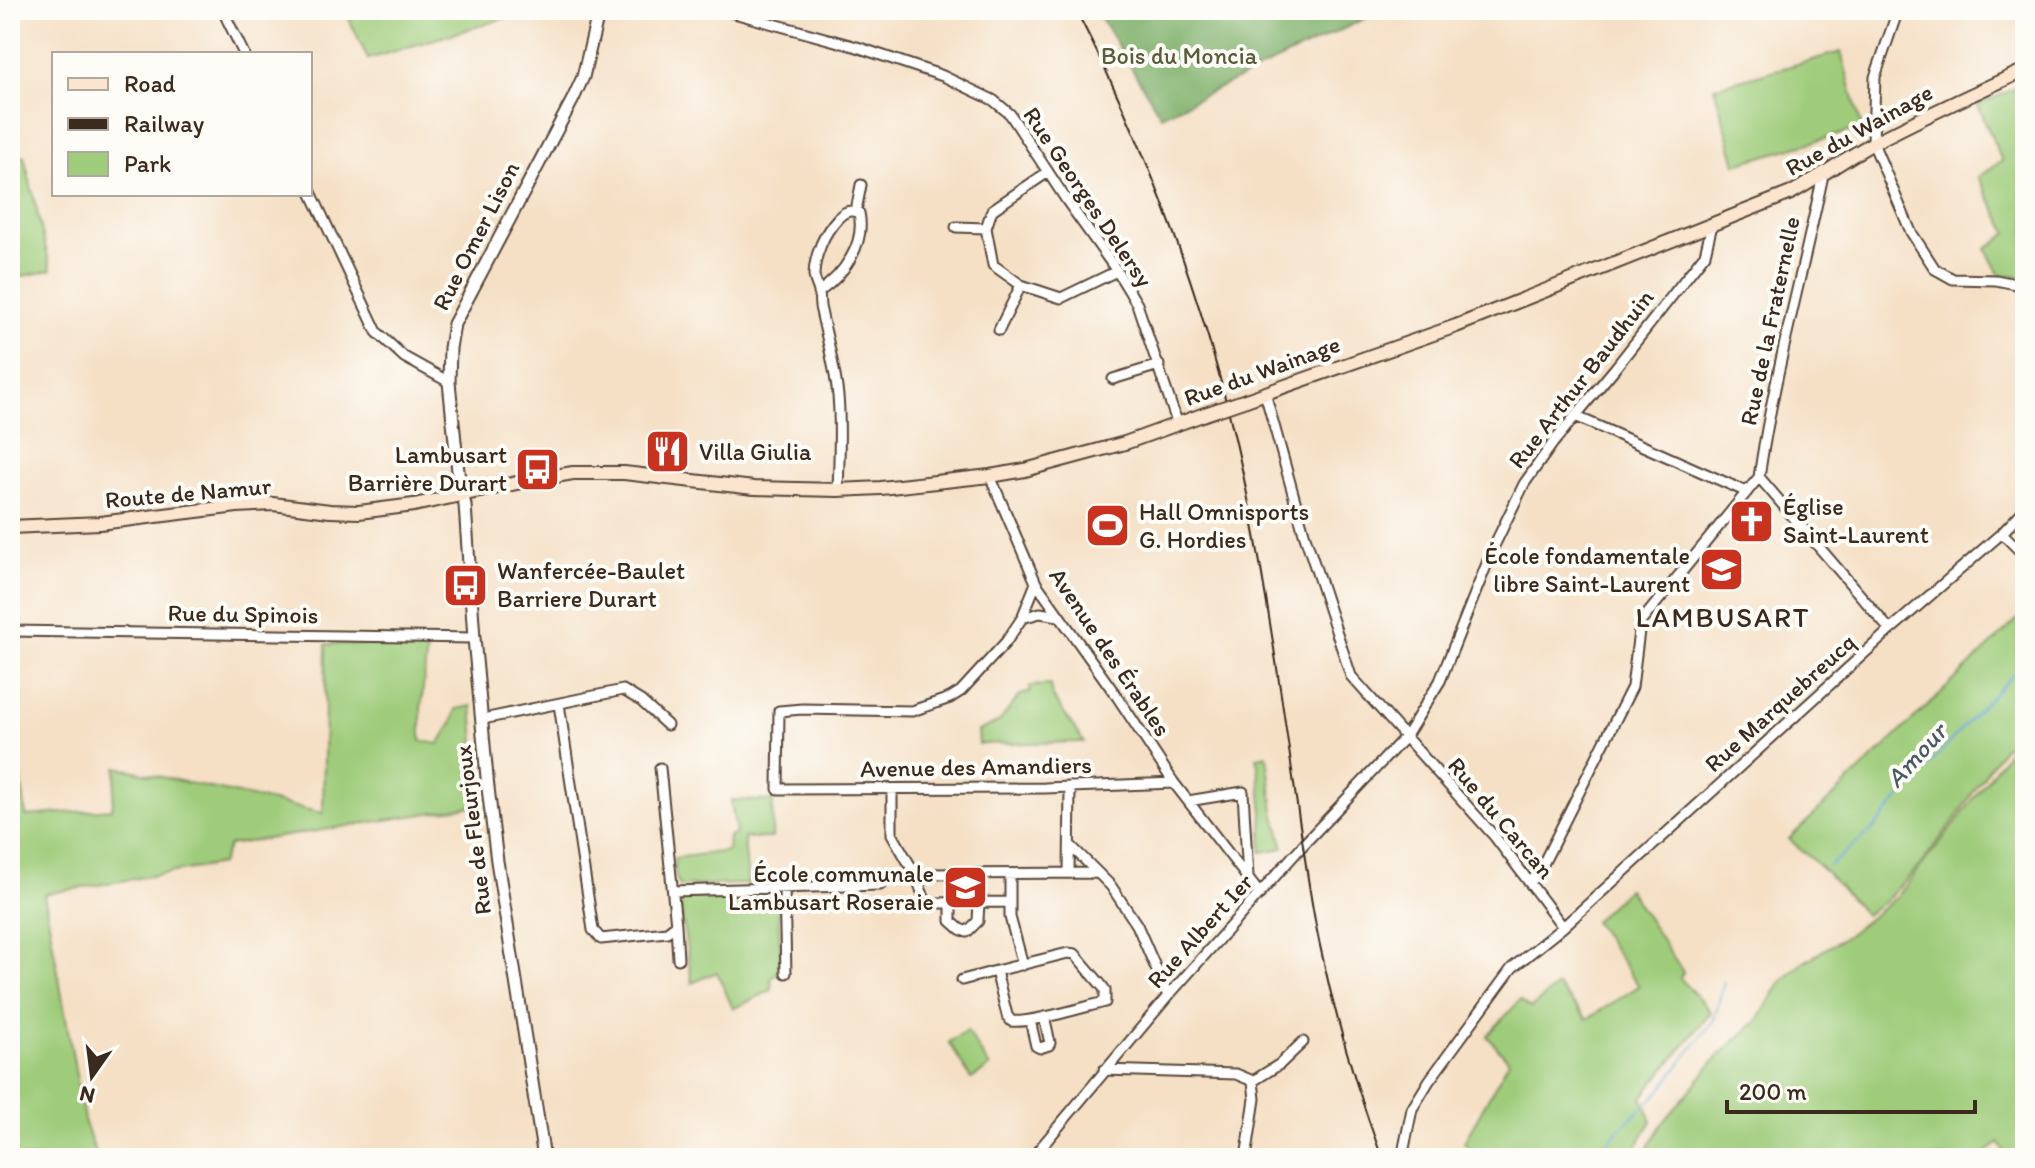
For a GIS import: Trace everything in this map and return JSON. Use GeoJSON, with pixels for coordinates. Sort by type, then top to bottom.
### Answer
{"type":"FeatureCollection","features":[{"type":"Feature","properties":{"kind":"main road","name":"Rue du Wainage"},"geometry":{"type":"LineString","coordinates":[[463,494],[573,473],[624,473],[754,488],[881,488],[1025,470],[1111,447],[1456,326],[1791,193],[1873,143],[2025,70]]}},
{"type":"Feature","properties":{"kind":"main road","name":"Route de Namur"},"geometry":{"type":"LineString","coordinates":[[10,527],[100,523],[261,504],[359,512],[414,505],[463,494]]}},
{"type":"Feature","properties":{"kind":"street","name":"Rue Omer Lison"},"geometry":{"type":"LineString","coordinates":[[463,494],[449,382],[454,324],[573,99],[584,73],[599,10]]}},
{"type":"Feature","properties":{"kind":"street","name":"Rue Georges Delersy"},"geometry":{"type":"LineString","coordinates":[[723,10],[870,51],[943,76],[993,100],[1010,114],[1137,304],[1178,425]]}},
{"type":"Feature","properties":{"kind":"street"},"geometry":{"type":"LineString","coordinates":[[1898,10],[1875,77],[1873,143],[1911,232],[1935,269],[1953,279],[1996,280],[2025,286]]}},
{"type":"Feature","properties":{"kind":"street"},"geometry":{"type":"LineString","coordinates":[[223,11],[243,52]]}},
{"type":"Feature","properties":{"kind":"street"},"geometry":{"type":"LineString","coordinates":[[1048,172],[992,210],[986,228],[993,265],[1021,285],[1061,298],[1117,271]]}},
{"type":"Feature","properties":{"kind":"street","name":"Rue de la Fraternelle"},"geometry":{"type":"LineString","coordinates":[[1759,477],[1784,344],[1823,175]]}},
{"type":"Feature","properties":{"kind":"street"},"geometry":{"type":"LineString","coordinates":[[856,211],[861,185]]}},
{"type":"Feature","properties":{"kind":"street"},"geometry":{"type":"LineString","coordinates":[[312,194],[377,332],[404,357],[449,382]]}},
{"type":"Feature","properties":{"kind":"street"},"geometry":{"type":"LineString","coordinates":[[819,292],[834,281],[852,255],[861,221],[856,211],[849,210],[840,216],[822,241],[814,270],[838,395],[838,490]]}},
{"type":"Feature","properties":{"kind":"street","name":"Rue Arthur Baudhuin"},"geometry":{"type":"LineString","coordinates":[[1406,736],[1440,681],[1489,559],[1533,469],[1705,254],[1712,225]]}},
{"type":"Feature","properties":{"kind":"street"},"geometry":{"type":"LineString","coordinates":[[956,227],[986,228]]}},
{"type":"Feature","properties":{"kind":"street"},"geometry":{"type":"LineString","coordinates":[[999,330],[1021,285]]}},
{"type":"Feature","properties":{"kind":"street"},"geometry":{"type":"LineString","coordinates":[[1113,379],[1159,365]]}},
{"type":"Feature","properties":{"kind":"street","name":"Rue du Carcan"},"geometry":{"type":"LineString","coordinates":[[1265,393],[1304,533],[1351,676],[1495,837],[1563,927]]}},
{"type":"Feature","properties":{"kind":"street"},"geometry":{"type":"LineString","coordinates":[[1575,416],[1747,492]]}},
{"type":"Feature","properties":{"kind":"street","name":"Avenue des Érables"},"geometry":{"type":"LineString","coordinates":[[990,476],[1036,583],[1174,783],[1260,894]]}},
{"type":"Feature","properties":{"kind":"street"},"geometry":{"type":"LineString","coordinates":[[1531,882],[1541,868],[1632,687],[1640,623],[1759,477],[1890,630]]}},
{"type":"Feature","properties":{"kind":"street","name":"Rue de Fleurjoux"},"geometry":{"type":"LineString","coordinates":[[463,494],[488,788],[544,1158]]}},
{"type":"Feature","properties":{"kind":"street","name":"Rue Marquebreucq"},"geometry":{"type":"LineString","coordinates":[[1402,1158],[1412,1109],[1512,968],[1563,927],[2025,509]]}},
{"type":"Feature","properties":{"kind":"street"},"geometry":{"type":"LineString","coordinates":[[2002,533],[2025,556]]}},
{"type":"Feature","properties":{"kind":"street"},"geometry":{"type":"LineString","coordinates":[[1022,618],[1036,583]]}},
{"type":"Feature","properties":{"kind":"street"},"geometry":{"type":"LineString","coordinates":[[1022,618],[1040,613],[1059,616]]}},
{"type":"Feature","properties":{"kind":"street","name":"Avenue des Amandiers"},"geometry":{"type":"LineString","coordinates":[[1022,618],[980,671],[950,698],[912,711],[779,711],[778,789],[1070,787],[1174,783]]}},
{"type":"Feature","properties":{"kind":"street","name":"Rue du Spinois"},"geometry":{"type":"LineString","coordinates":[[10,631],[474,638]]}},
{"type":"Feature","properties":{"kind":"street"},"geometry":{"type":"LineString","coordinates":[[483,719],[623,690],[641,701],[667,725]]}},
{"type":"Feature","properties":{"kind":"street"},"geometry":{"type":"LineString","coordinates":[[559,704],[593,930],[601,939],[667,932],[676,925]]}},
{"type":"Feature","properties":{"kind":"street","name":"Rue Albert Ier"},"geometry":{"type":"LineString","coordinates":[[1032,1158],[1168,996],[1406,736]]}},
{"type":"Feature","properties":{"kind":"street"},"geometry":{"type":"LineString","coordinates":[[660,768],[678,959]]}},
{"type":"Feature","properties":{"kind":"street"},"geometry":{"type":"LineString","coordinates":[[1069,873],[1070,787]]}},
{"type":"Feature","properties":{"kind":"street"},"geometry":{"type":"LineString","coordinates":[[892,789],[892,834],[915,874],[925,900],[931,903],[1010,902]]}},
{"type":"Feature","properties":{"kind":"street"},"geometry":{"type":"LineString","coordinates":[[1188,801],[1243,792],[1248,878]]}},
{"type":"Feature","properties":{"kind":"street"},"geometry":{"type":"LineString","coordinates":[[1071,846],[1111,886],[1137,925],[1168,996]]}},
{"type":"Feature","properties":{"kind":"street"},"geometry":{"type":"LineString","coordinates":[[915,874],[1098,873]]}},
{"type":"Feature","properties":{"kind":"street"},"geometry":{"type":"LineString","coordinates":[[1010,874],[1010,917],[1023,965]]}},
{"type":"Feature","properties":{"kind":"street"},"geometry":{"type":"LineString","coordinates":[[673,891],[880,885],[887,880]]}},
{"type":"Feature","properties":{"kind":"street"},"geometry":{"type":"LineString","coordinates":[[784,888],[786,973]]}},
{"type":"Feature","properties":{"kind":"street"},"geometry":{"type":"LineString","coordinates":[[951,902],[951,921],[967,932],[978,921],[979,902]]}},
{"type":"Feature","properties":{"kind":"street"},"geometry":{"type":"LineString","coordinates":[[962,980],[996,971],[1073,953],[1105,990],[1105,1002],[1030,1020],[1011,1021],[996,971]]}},
{"type":"Feature","properties":{"kind":"street"},"geometry":{"type":"LineString","coordinates":[[1030,1020],[1036,1046],[1040,1048],[1050,1043],[1044,1017]]}},
{"type":"Feature","properties":{"kind":"street"},"geometry":{"type":"LineString","coordinates":[[1253,1081],[1280,1064],[1303,1042]]}},
{"type":"Feature","properties":{"kind":"street"},"geometry":{"type":"LineString","coordinates":[[1104,1070],[1236,1074],[1253,1081]]}},
{"type":"Feature","properties":{"kind":"street"},"geometry":{"type":"LineString","coordinates":[[1246,1158],[1255,1099],[1253,1081]]}},
{"type":"Feature","properties":{"kind":"green space"},"geometry":{"type":"Polygon","coordinates":[[[345,10],[526,10],[526,12],[368,59],[345,10]]]}},
{"type":"Feature","properties":{"kind":"green space","name":"Bois du Moncia"},"geometry":{"type":"Polygon","coordinates":[[[1096,10],[1383,10],[1161,116],[1096,10]]]}},
{"type":"Feature","properties":{"kind":"green space"},"geometry":{"type":"Polygon","coordinates":[[[1841,52],[1862,128],[1736,164],[1714,87],[1841,52]]]}},
{"type":"Feature","properties":{"kind":"green space"},"geometry":{"type":"Polygon","coordinates":[[[2025,84],[2025,278],[1999,274],[1986,249],[2008,233],[1978,177],[2002,161],[1978,105],[2025,84]]]}},
{"type":"Feature","properties":{"kind":"green space"},"geometry":{"type":"Polygon","coordinates":[[[24,156],[51,270],[10,279],[10,159],[24,156]]]}},
{"type":"Feature","properties":{"kind":"green space"},"geometry":{"type":"Polygon","coordinates":[[[2025,612],[2025,734],[2003,748],[1916,870],[1886,900],[1865,915],[1828,874],[1789,839],[2025,612]]]}},
{"type":"Feature","properties":{"kind":"green space"},"geometry":{"type":"Polygon","coordinates":[[[326,644],[427,646],[421,741],[439,744],[452,723],[456,709],[472,706],[480,805],[229,845],[221,864],[44,894],[84,1120],[97,1158],[10,1158],[10,744],[16,743],[26,816],[112,809],[117,767],[323,813],[326,644]]]}},
{"type":"Feature","properties":{"kind":"green space"},"geometry":{"type":"Polygon","coordinates":[[[1050,685],[1052,696],[1084,742],[979,744],[978,731],[999,722],[1020,695],[1030,692],[1030,686],[1050,685]]]}},
{"type":"Feature","properties":{"kind":"green space"},"geometry":{"type":"Polygon","coordinates":[[[2025,743],[2025,1158],[2009,1158],[1999,1143],[1979,1158],[1642,1158],[1662,1124],[1716,1059],[1759,1019],[1780,983],[1801,964],[1845,937],[1897,897],[2009,750],[2025,743]]]}},
{"type":"Feature","properties":{"kind":"green space"},"geometry":{"type":"Polygon","coordinates":[[[1267,755],[1274,812],[1284,848],[1261,852],[1263,813],[1257,757],[1267,755]]]}},
{"type":"Feature","properties":{"kind":"green space"},"geometry":{"type":"Polygon","coordinates":[[[731,800],[773,801],[772,838],[744,838],[748,884],[679,886],[674,858],[728,851],[729,836],[736,834],[731,800]]]}},
{"type":"Feature","properties":{"kind":"green space"},"geometry":{"type":"Polygon","coordinates":[[[1628,889],[1683,972],[1680,978],[1711,1012],[1642,1097],[1652,1121],[1629,1158],[1478,1158],[1464,1142],[1509,1061],[1487,1036],[1520,1000],[1531,1008],[1557,986],[1587,1019],[1639,986],[1594,921],[1628,889]]]}},
{"type":"Feature","properties":{"kind":"green space"},"geometry":{"type":"Polygon","coordinates":[[[770,897],[778,902],[781,969],[771,979],[772,990],[733,1009],[717,972],[692,983],[680,904],[686,898],[770,897]]]}},
{"type":"Feature","properties":{"kind":"green space"},"geometry":{"type":"Polygon","coordinates":[[[967,1031],[990,1067],[971,1079],[949,1042],[967,1031]]]}},
{"type":"Feature","properties":{"kind":"waterway","name":"Amour"},"geometry":{"type":"LineString","coordinates":[[1829,866],[1872,830],[2025,662]]}},
{"type":"Feature","properties":{"kind":"waterway","name":"Amour"},"geometry":{"type":"LineString","coordinates":[[1594,1158],[1658,1093],[1714,1020],[1724,982]]}},
{"type":"Feature","properties":{"kind":"railway"},"geometry":{"type":"LineString","coordinates":[[1076,10],[1133,130],[1158,191],[1202,316],[1220,380],[1257,548],[1317,934],[1348,1055],[1382,1158]]}},
{"type":"Feature","properties":{"kind":"place","name":"Villa Giulia"},"geometry":{"type":"Point","coordinates":[668,452]}},
{"type":"Feature","properties":{"kind":"place","name":"Lambusart Barrière Durart"},"geometry":{"type":"Point","coordinates":[538,469]}},
{"type":"Feature","properties":{"kind":"place","name":"Église Saint-Laurent"},"geometry":{"type":"Point","coordinates":[1752,521]}},
{"type":"Feature","properties":{"kind":"place","name":"Hall Omnisports G. Hordies"},"geometry":{"type":"Point","coordinates":[1108,526]}},
{"type":"Feature","properties":{"kind":"place","name":"École fondamentale libre Saint-Laurent"},"geometry":{"type":"Point","coordinates":[1721,570]}},
{"type":"Feature","properties":{"kind":"place","name":"Wanfercée-Baulet Barriere Durart"},"geometry":{"type":"Point","coordinates":[466,585]}},
{"type":"Feature","properties":{"kind":"place","name":"École communale Lambusart Roseraie"},"geometry":{"type":"Point","coordinates":[965,888]}},
{"type":"Feature","properties":{"kind":"district","name":"LAMBUSART"},"geometry":{"type":"Point","coordinates":[1723,617]}}]}
